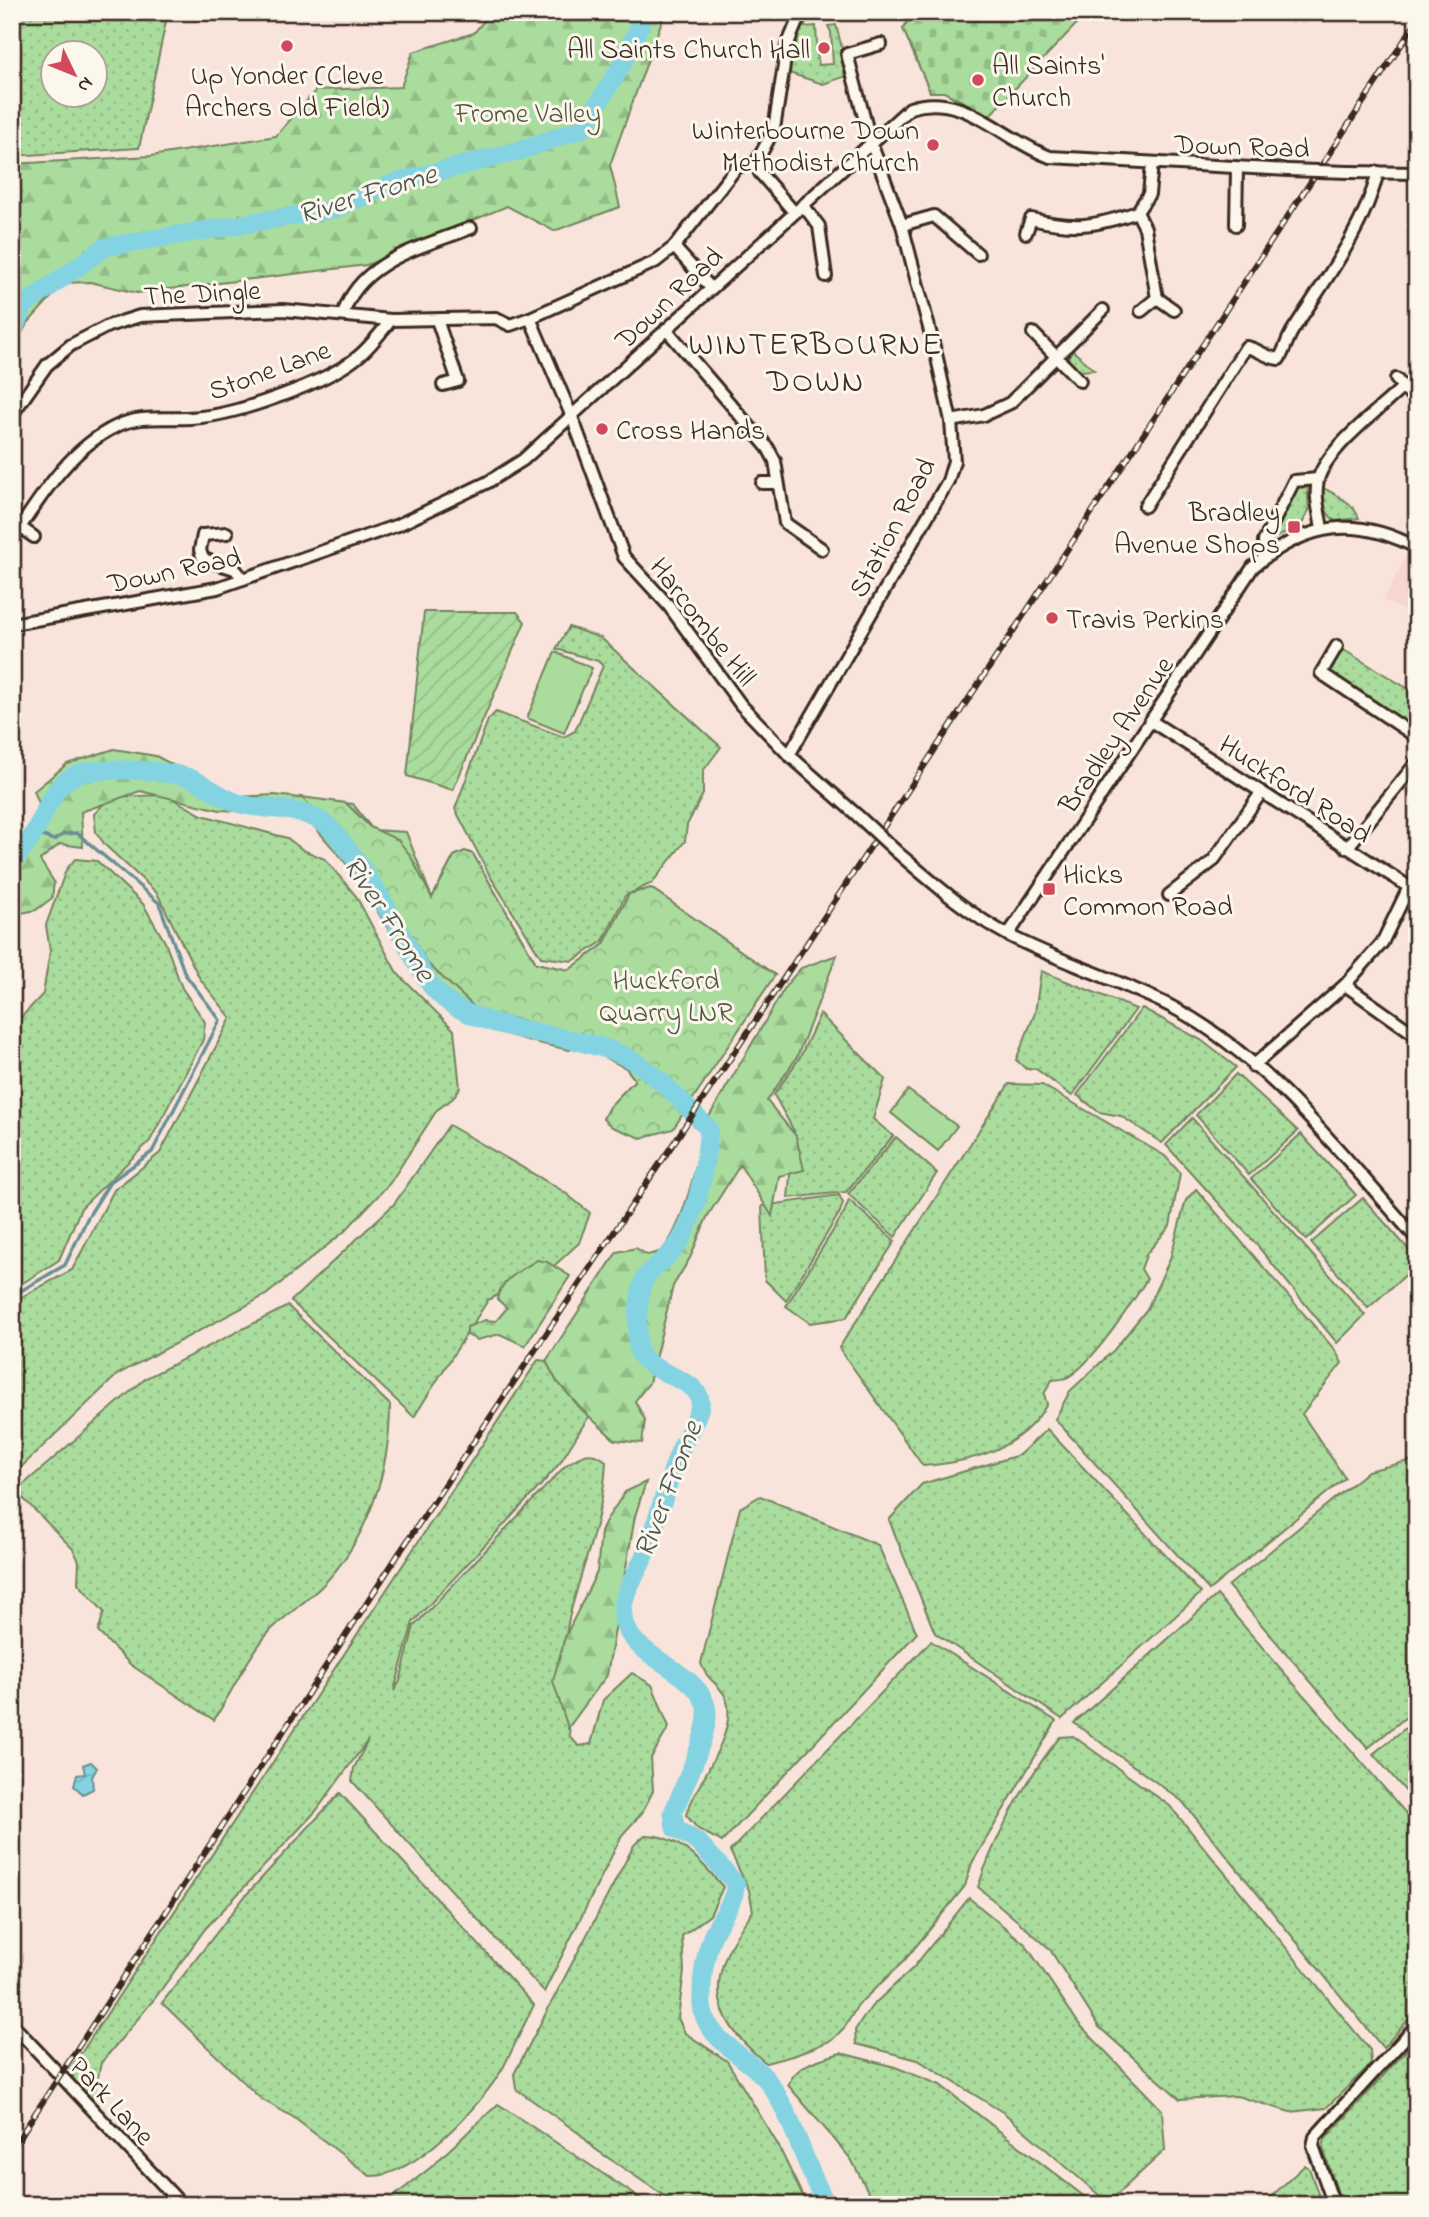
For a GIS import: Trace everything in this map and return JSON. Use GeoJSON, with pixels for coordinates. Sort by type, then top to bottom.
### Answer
{"type":"FeatureCollection","features":[{"type":"Feature","properties":{"kind":"street"},"geometry":{"type":"LineString","coordinates":[[801,12],[787,46],[774,129],[756,163],[760,173],[819,226],[826,275]]}},
{"type":"Feature","properties":{"kind":"street","name":"Station Road"},"geometry":{"type":"LineString","coordinates":[[789,755],[948,481],[954,461],[951,421],[902,225],[871,143],[847,54],[881,44]]}},
{"type":"Feature","properties":{"kind":"street","name":"Down Road"},"geometry":{"type":"LineString","coordinates":[[12,624],[217,588],[398,525],[488,482],[523,460],[572,417],[910,108],[938,102],[953,104],[1034,152],[1050,157],[1237,168],[1417,173]]}},
{"type":"Feature","properties":{"kind":"street"},"geometry":{"type":"LineString","coordinates":[[391,320],[496,318],[510,325],[530,318],[655,262],[674,247],[737,167],[756,163]]}},
{"type":"Feature","properties":{"kind":"street"},"geometry":{"type":"LineString","coordinates":[[1026,233],[1031,219],[1069,228],[1100,225],[1137,212],[1149,194],[1152,164]]}},
{"type":"Feature","properties":{"kind":"street"},"geometry":{"type":"LineString","coordinates":[[1236,225],[1237,168]]}},
{"type":"Feature","properties":{"kind":"street"},"geometry":{"type":"LineString","coordinates":[[1145,506],[1246,347],[1256,349],[1268,358],[1279,359],[1291,333],[1342,259],[1347,240],[1373,192],[1378,172]]}},
{"type":"Feature","properties":{"kind":"street"},"geometry":{"type":"LineString","coordinates":[[1137,212],[1145,228],[1157,298],[1174,310]]}},
{"type":"Feature","properties":{"kind":"street"},"geometry":{"type":"LineString","coordinates":[[902,225],[934,216],[958,240],[978,254]]}},
{"type":"Feature","properties":{"kind":"street"},"geometry":{"type":"LineString","coordinates":[[343,315],[356,287],[376,267],[471,228]]}},
{"type":"Feature","properties":{"kind":"street"},"geometry":{"type":"LineString","coordinates":[[958,240],[966,229]]}},
{"type":"Feature","properties":{"kind":"street"},"geometry":{"type":"LineString","coordinates":[[674,247],[711,288]]}},
{"type":"Feature","properties":{"kind":"street"},"geometry":{"type":"LineString","coordinates":[[1141,311],[1157,298]]}},
{"type":"Feature","properties":{"kind":"street","name":"The Dingle"},"geometry":{"type":"LineString","coordinates":[[12,415],[47,365],[71,345],[108,326],[140,316],[283,310],[391,320]]}},
{"type":"Feature","properties":{"kind":"street"},"geometry":{"type":"LineString","coordinates":[[951,421],[984,415],[1010,403],[1103,310]]}},
{"type":"Feature","properties":{"kind":"street","name":"Harcombe Hill"},"geometry":{"type":"LineString","coordinates":[[530,318],[572,417],[624,557],[669,606],[741,705],[789,755],[897,852],[947,893],[1008,935]]}},
{"type":"Feature","properties":{"kind":"street","name":"Stone Lane"},"geometry":{"type":"LineString","coordinates":[[13,538],[65,466],[118,425],[136,420],[219,415],[295,388],[336,372],[357,358],[391,320]]}},
{"type":"Feature","properties":{"kind":"street"},"geometry":{"type":"LineString","coordinates":[[437,320],[458,381],[443,385]]}},
{"type":"Feature","properties":{"kind":"street"},"geometry":{"type":"LineString","coordinates":[[666,329],[768,448],[775,461],[785,523],[822,549]]}},
{"type":"Feature","properties":{"kind":"street"},"geometry":{"type":"LineString","coordinates":[[1033,333],[1080,381]]}},
{"type":"Feature","properties":{"kind":"street"},"geometry":{"type":"LineString","coordinates":[[1322,529],[1317,497],[1318,479],[1334,453],[1404,387]]}},
{"type":"Feature","properties":{"kind":"street"},"geometry":{"type":"LineString","coordinates":[[1269,554],[1264,541],[1294,481],[1318,479]]}},
{"type":"Feature","properties":{"kind":"street"},"geometry":{"type":"LineString","coordinates":[[762,483],[778,483]]}},
{"type":"Feature","properties":{"kind":"street"},"geometry":{"type":"LineString","coordinates":[[20,527],[34,537]]}},
{"type":"Feature","properties":{"kind":"street","name":"Bradley Avenue"},"geometry":{"type":"LineString","coordinates":[[1008,935],[1253,567],[1293,539],[1322,529],[1358,527],[1393,535],[1417,548]]}},
{"type":"Feature","properties":{"kind":"street"},"geometry":{"type":"LineString","coordinates":[[227,533],[203,535],[200,550],[203,559],[235,569],[243,579]]}},
{"type":"Feature","properties":{"kind":"street"},"geometry":{"type":"LineString","coordinates":[[1337,646],[1321,673],[1417,737]]}},
{"type":"Feature","properties":{"kind":"street","name":"Huckford Road"},"geometry":{"type":"LineString","coordinates":[[1151,722],[1413,890]]}},
{"type":"Feature","properties":{"kind":"street"},"geometry":{"type":"LineString","coordinates":[[1347,848],[1417,762]]}},
{"type":"Feature","properties":{"kind":"street"},"geometry":{"type":"LineString","coordinates":[[1170,895],[1213,862],[1261,793]]}},
{"type":"Feature","properties":{"kind":"street"},"geometry":{"type":"LineString","coordinates":[[1174,877],[1182,886]]}},
{"type":"Feature","properties":{"kind":"street"},"geometry":{"type":"LineString","coordinates":[[1253,1066],[1345,985],[1382,943],[1413,890]]}},
{"type":"Feature","properties":{"kind":"street"},"geometry":{"type":"LineString","coordinates":[[1008,935],[1175,1008],[1212,1032],[1253,1066],[1308,1119],[1417,1239]]}},
{"type":"Feature","properties":{"kind":"street"},"geometry":{"type":"LineString","coordinates":[[1345,985],[1417,1036]]}},
{"type":"Feature","properties":{"kind":"street","name":"Park Lane"},"geometry":{"type":"LineString","coordinates":[[12,2024],[182,2205]]}},
{"type":"Feature","properties":{"kind":"street"},"geometry":{"type":"LineString","coordinates":[[1334,2205],[1313,2146],[1315,2137],[1417,2025]]}},
{"type":"Feature","properties":{"kind":"shaded area"},"geometry":{"type":"Polygon","coordinates":[[[1408,553],[1417,558],[1417,618],[1383,600],[1408,553]]]}},
{"type":"Feature","properties":{"kind":"green space"},"geometry":{"type":"Polygon","coordinates":[[[12,12],[168,12],[139,148],[12,156],[12,12]]]}},
{"type":"Feature","properties":{"kind":"green space","name":"Frome Valley"},"geometry":{"type":"Polygon","coordinates":[[[491,12],[665,12],[610,165],[620,207],[554,231],[507,206],[367,265],[137,293],[90,282],[64,283],[27,324],[12,350],[12,164],[151,156],[276,136],[316,90],[401,87],[413,52],[474,33],[491,12]]]}},
{"type":"Feature","properties":{"kind":"green space"},"geometry":{"type":"Polygon","coordinates":[[[804,12],[811,12],[804,27],[816,26],[818,65],[833,64],[831,32],[828,26],[836,25],[849,75],[823,84],[786,72],[789,42],[804,12]]]}},
{"type":"Feature","properties":{"kind":"green space"},"geometry":{"type":"Polygon","coordinates":[[[913,12],[1088,12],[990,115],[944,92],[930,92],[903,29],[913,12]]]}},
{"type":"Feature","properties":{"kind":"green space"},"geometry":{"type":"Polygon","coordinates":[[[1071,349],[1094,370],[1080,371],[1068,360],[1071,349]]]}},
{"type":"Feature","properties":{"kind":"green space"},"geometry":{"type":"Polygon","coordinates":[[[1307,483],[1309,510],[1301,526],[1270,540],[1296,484],[1307,483]]]}},
{"type":"Feature","properties":{"kind":"green space"},"geometry":{"type":"Polygon","coordinates":[[[1322,487],[1348,503],[1359,518],[1335,521],[1324,506],[1322,487]]]}},
{"type":"Feature","properties":{"kind":"green space"},"geometry":{"type":"Polygon","coordinates":[[[424,612],[517,612],[525,622],[453,790],[407,776],[424,612]]]}},
{"type":"Feature","properties":{"kind":"green space"},"geometry":{"type":"Polygon","coordinates":[[[569,627],[601,638],[721,747],[703,771],[703,794],[687,825],[685,841],[652,883],[625,896],[603,941],[573,961],[541,957],[490,876],[455,809],[488,720],[496,712],[564,737],[575,731],[603,666],[598,661],[556,649],[569,627]]]}},
{"type":"Feature","properties":{"kind":"green space"},"geometry":{"type":"Polygon","coordinates":[[[1342,649],[1417,694],[1417,731],[1334,676],[1331,670],[1342,649]]]}},
{"type":"Feature","properties":{"kind":"green space"},"geometry":{"type":"Polygon","coordinates":[[[555,652],[592,668],[564,733],[527,718],[555,652]]]}},
{"type":"Feature","properties":{"kind":"green space","name":"Huckford Quarry LNR"},"geometry":{"type":"Polygon","coordinates":[[[114,749],[156,756],[234,797],[274,795],[353,804],[373,830],[406,832],[432,898],[454,856],[465,851],[473,854],[536,963],[569,970],[604,944],[629,894],[651,888],[775,975],[603,1119],[609,1107],[635,1080],[626,1068],[582,1046],[569,1050],[534,1042],[495,1031],[445,1010],[425,991],[356,875],[314,826],[279,813],[220,810],[140,791],[81,812],[83,847],[60,844],[40,860],[54,882],[52,898],[36,910],[12,915],[12,850],[21,839],[34,844],[47,823],[34,791],[67,764],[114,749]]]}},
{"type":"Feature","properties":{"kind":"green space"},"geometry":{"type":"Polygon","coordinates":[[[166,795],[202,815],[287,838],[303,850],[325,859],[356,896],[397,973],[454,1030],[460,1088],[452,1099],[437,1110],[390,1183],[345,1231],[266,1295],[118,1374],[12,1476],[12,1302],[72,1270],[114,1190],[160,1153],[231,1018],[200,979],[157,893],[105,845],[96,832],[94,814],[110,797],[166,795]]]}},
{"type":"Feature","properties":{"kind":"green space","name":"Huckford Quarry LNR"},"geometry":{"type":"Polygon","coordinates":[[[301,797],[346,803],[370,827],[398,840],[410,855],[432,898],[454,856],[465,851],[473,854],[536,963],[569,970],[604,944],[629,894],[651,888],[775,975],[673,1129],[641,1138],[612,1127],[603,1119],[609,1107],[635,1080],[626,1068],[591,1040],[517,1019],[482,1014],[427,963],[394,905],[348,842],[301,797]]]}},
{"type":"Feature","properties":{"kind":"green space"},"geometry":{"type":"Polygon","coordinates":[[[75,859],[97,861],[143,904],[165,942],[182,988],[205,1022],[203,1040],[150,1141],[81,1208],[59,1260],[12,1290],[12,1027],[43,994],[50,951],[46,925],[66,870],[75,859]]]}},
{"type":"Feature","properties":{"kind":"green space"},"geometry":{"type":"Polygon","coordinates":[[[837,955],[797,1057],[767,1101],[796,1136],[804,1170],[779,1176],[772,1216],[740,1165],[707,1217],[690,1258],[673,1286],[649,1383],[635,1401],[645,1420],[642,1443],[615,1440],[581,1409],[556,1380],[546,1361],[617,1252],[636,1248],[647,1255],[661,1251],[669,1241],[688,1194],[700,1132],[787,984],[801,968],[837,955]]]}},
{"type":"Feature","properties":{"kind":"green space"},"geometry":{"type":"Polygon","coordinates":[[[1041,971],[1136,1009],[1072,1096],[1036,1069],[1026,1069],[1016,1060],[1035,1013],[1041,971]]]}},
{"type":"Feature","properties":{"kind":"green space"},"geometry":{"type":"Polygon","coordinates":[[[1142,1008],[1201,1040],[1236,1067],[1162,1143],[1121,1116],[1099,1112],[1077,1095],[1142,1008]]]}},
{"type":"Feature","properties":{"kind":"green space"},"geometry":{"type":"Polygon","coordinates":[[[820,1014],[885,1079],[873,1119],[893,1136],[846,1192],[788,1198],[794,1131],[774,1095],[800,1057],[820,1014]]]}},
{"type":"Feature","properties":{"kind":"green space"},"geometry":{"type":"Polygon","coordinates":[[[1236,1074],[1298,1131],[1249,1175],[1196,1115],[1236,1074]]]}},
{"type":"Feature","properties":{"kind":"green space"},"geometry":{"type":"Polygon","coordinates":[[[1009,1084],[1042,1085],[1165,1156],[1180,1173],[1170,1226],[1147,1253],[1141,1269],[1147,1279],[1122,1317],[1100,1347],[1078,1370],[1066,1378],[1052,1380],[1044,1394],[1047,1404],[1024,1432],[1010,1442],[977,1456],[923,1466],[839,1348],[1009,1084]]]}},
{"type":"Feature","properties":{"kind":"green space"},"geometry":{"type":"Polygon","coordinates":[[[908,1090],[957,1126],[938,1151],[891,1113],[908,1090]]]}},
{"type":"Feature","properties":{"kind":"green space"},"geometry":{"type":"Polygon","coordinates":[[[1192,1118],[1365,1315],[1337,1343],[1256,1244],[1166,1145],[1192,1118]]]}},
{"type":"Feature","properties":{"kind":"green space"},"geometry":{"type":"Polygon","coordinates":[[[449,1125],[563,1191],[590,1213],[579,1243],[554,1266],[488,1300],[414,1417],[291,1301],[394,1204],[449,1125]]]}},
{"type":"Feature","properties":{"kind":"green space"},"geometry":{"type":"Polygon","coordinates":[[[1301,1134],[1356,1195],[1306,1240],[1251,1179],[1301,1134]]]}},
{"type":"Feature","properties":{"kind":"green space"},"geometry":{"type":"Polygon","coordinates":[[[896,1137],[937,1173],[895,1237],[848,1194],[896,1137]]]}},
{"type":"Feature","properties":{"kind":"green space"},"geometry":{"type":"Polygon","coordinates":[[[1196,1189],[1335,1350],[1342,1363],[1302,1414],[1345,1478],[1209,1590],[1055,1419],[1070,1391],[1114,1350],[1147,1309],[1170,1259],[1186,1200],[1196,1189]]]}},
{"type":"Feature","properties":{"kind":"green space"},"geometry":{"type":"Polygon","coordinates":[[[839,1195],[843,1203],[840,1212],[786,1301],[765,1280],[762,1206],[839,1195]]]}},
{"type":"Feature","properties":{"kind":"green space"},"geometry":{"type":"Polygon","coordinates":[[[1363,1198],[1417,1259],[1417,1265],[1368,1308],[1311,1243],[1363,1198]]]}},
{"type":"Feature","properties":{"kind":"green space"},"geometry":{"type":"Polygon","coordinates":[[[849,1200],[895,1241],[846,1318],[810,1323],[786,1306],[844,1213],[849,1200]]]}},
{"type":"Feature","properties":{"kind":"green space"},"geometry":{"type":"Polygon","coordinates":[[[537,1260],[547,1262],[570,1276],[525,1346],[500,1334],[477,1340],[467,1335],[467,1327],[485,1320],[496,1321],[507,1308],[497,1299],[503,1286],[537,1260]]]}},
{"type":"Feature","properties":{"kind":"green space"},"geometry":{"type":"Polygon","coordinates":[[[288,1306],[390,1405],[386,1454],[374,1501],[353,1546],[323,1585],[263,1639],[214,1720],[131,1665],[98,1632],[104,1612],[78,1583],[79,1561],[73,1549],[16,1491],[146,1378],[288,1306]]]}},
{"type":"Feature","properties":{"kind":"green space"},"geometry":{"type":"Polygon","coordinates":[[[538,1360],[546,1361],[556,1380],[589,1416],[560,1463],[413,1622],[394,1691],[400,1681],[414,1626],[566,1465],[591,1454],[606,1461],[597,1521],[569,1618],[565,1647],[570,1737],[579,1746],[591,1744],[603,1700],[632,1673],[652,1685],[669,1727],[651,1758],[653,1791],[642,1813],[622,1835],[544,1992],[352,1781],[354,1768],[368,1740],[316,1811],[205,1929],[156,1997],[101,2063],[94,2095],[89,2102],[79,2091],[70,2070],[538,1360]]]}},
{"type":"Feature","properties":{"kind":"green space"},"geometry":{"type":"Polygon","coordinates":[[[1047,1429],[1201,1593],[1062,1719],[935,1633],[889,1520],[922,1484],[1019,1455],[1047,1429]]]}},
{"type":"Feature","properties":{"kind":"green space"},"geometry":{"type":"Polygon","coordinates":[[[1417,1459],[1417,1708],[1368,1748],[1228,1586],[1368,1471],[1417,1459]]]}},
{"type":"Feature","properties":{"kind":"green space"},"geometry":{"type":"Polygon","coordinates":[[[646,1482],[635,1516],[607,1675],[568,1728],[553,1681],[565,1637],[597,1572],[601,1532],[607,1519],[625,1492],[646,1482]]]}},
{"type":"Feature","properties":{"kind":"green space"},"geometry":{"type":"Polygon","coordinates":[[[760,1496],[878,1545],[917,1633],[722,1842],[698,1829],[686,1815],[727,1726],[726,1698],[701,1663],[740,1508],[760,1496]]]}},
{"type":"Feature","properties":{"kind":"green space"},"geometry":{"type":"Polygon","coordinates":[[[1217,1595],[1417,1826],[1417,2010],[1383,2048],[1182,1801],[1074,1723],[1217,1595]]]}},
{"type":"Feature","properties":{"kind":"green space"},"geometry":{"type":"Polygon","coordinates":[[[931,1641],[1056,1721],[972,1863],[965,1886],[904,1961],[858,2005],[845,2027],[832,2040],[796,2055],[766,2063],[731,2027],[719,1992],[727,1954],[753,1911],[749,1890],[730,1851],[931,1641]]]}},
{"type":"Feature","properties":{"kind":"green space"},"geometry":{"type":"Polygon","coordinates":[[[1417,1719],[1417,1804],[1373,1754],[1417,1719]]]}},
{"type":"Feature","properties":{"kind":"green space"},"geometry":{"type":"Polygon","coordinates":[[[1073,1736],[1170,1806],[1370,2050],[1371,2064],[1326,2108],[1290,2112],[1237,2096],[1180,2099],[1099,2027],[1049,1948],[978,1887],[1002,1829],[1024,1789],[1060,1737],[1073,1736]]]}},
{"type":"Feature","properties":{"kind":"green space"},"geometry":{"type":"Polygon","coordinates":[[[340,1793],[534,2005],[503,2068],[463,2119],[426,2152],[406,2165],[370,2176],[293,2117],[261,2099],[162,2003],[246,1895],[340,1793]]]}},
{"type":"Feature","properties":{"kind":"green space"},"geometry":{"type":"Polygon","coordinates":[[[645,1835],[657,1836],[679,1845],[698,1860],[723,1887],[710,1915],[682,1936],[684,1971],[678,2018],[685,2033],[727,2061],[778,2145],[807,2205],[678,2205],[595,2149],[580,2134],[516,2089],[514,2074],[634,1845],[645,1835]]]}},
{"type":"Feature","properties":{"kind":"green space"},"geometry":{"type":"Polygon","coordinates":[[[969,1898],[1025,1944],[1079,2024],[1162,2110],[1165,2150],[1108,2203],[1004,2113],[918,2060],[856,2044],[855,2030],[872,2006],[913,1968],[969,1898]]]}},
{"type":"Feature","properties":{"kind":"green space"},"geometry":{"type":"Polygon","coordinates":[[[1417,2039],[1417,2205],[1342,2205],[1323,2148],[1325,2139],[1417,2039]]]}},
{"type":"Feature","properties":{"kind":"green space"},"geometry":{"type":"Polygon","coordinates":[[[841,2053],[895,2067],[940,2085],[1086,2198],[1089,2205],[875,2205],[851,2159],[788,2085],[803,2067],[841,2053]]]}},
{"type":"Feature","properties":{"kind":"green space"},"geometry":{"type":"Polygon","coordinates":[[[498,2104],[650,2205],[390,2205],[388,2201],[430,2168],[498,2104]]]}},
{"type":"Feature","properties":{"kind":"green space"},"geometry":{"type":"Polygon","coordinates":[[[1305,2165],[1309,2168],[1322,2205],[1262,2205],[1305,2165]]]}},
{"type":"Feature","properties":{"kind":"water"},"geometry":{"type":"Polygon","coordinates":[[[91,1762],[97,1768],[92,1777],[93,1789],[83,1794],[74,1786],[77,1775],[85,1774],[83,1765],[91,1762]]]}},
{"type":"Feature","properties":{"kind":"waterway","name":"River Frome"},"geometry":{"type":"LineString","coordinates":[[12,335],[23,306],[105,247],[334,209],[397,182],[519,151],[583,128],[620,68],[646,12]]}},
{"type":"Feature","properties":{"kind":"waterway","name":"River Frome"},"geometry":{"type":"LineString","coordinates":[[12,863],[32,837],[55,792],[68,780],[86,772],[134,770],[169,773],[199,782],[237,803],[314,817],[333,831],[351,854],[384,903],[426,978],[448,1002],[464,1012],[505,1026],[574,1040],[629,1058],[654,1075],[709,1129],[697,1200],[687,1228],[677,1246],[644,1280],[638,1320],[638,1347],[642,1356],[650,1364],[692,1388],[699,1395],[700,1405],[674,1466],[643,1559],[626,1594],[623,1617],[628,1631],[638,1644],[694,1686],[703,1698],[707,1713],[699,1748],[673,1813],[675,1828],[699,1843],[736,1884],[732,1899],[715,1930],[707,1953],[702,1988],[705,2017],[718,2037],[767,2080],[784,2108],[827,2205]]}},
{"type":"Feature","properties":{"kind":"waterway"},"geometry":{"type":"LineString","coordinates":[[12,1296],[65,1265],[88,1217],[110,1182],[152,1152],[220,1020],[185,974],[159,903],[77,833],[64,834],[54,840],[34,833]]}},
{"type":"Feature","properties":{"kind":"railway"},"geometry":{"type":"LineString","coordinates":[[12,2149],[398,1555],[762,1011],[1417,21]]}},
{"type":"Feature","properties":{"kind":"place","name":"Up Yonder (Cleve Archers Old Field)"},"geometry":{"type":"Point","coordinates":[287,46]}},
{"type":"Feature","properties":{"kind":"place","name":"All Saints Church Hall"},"geometry":{"type":"Point","coordinates":[824,48]}},
{"type":"Feature","properties":{"kind":"place","name":"All Saints' Church"},"geometry":{"type":"Point","coordinates":[978,80]}},
{"type":"Feature","properties":{"kind":"place","name":"Winterbourne Down Methodist Church"},"geometry":{"type":"Point","coordinates":[933,145]}},
{"type":"Feature","properties":{"kind":"place","name":"Cross Hands"},"geometry":{"type":"Point","coordinates":[602,429]}},
{"type":"Feature","properties":{"kind":"place","name":"Bradley Avenue Shops"},"geometry":{"type":"Point","coordinates":[1294,527]}},
{"type":"Feature","properties":{"kind":"place","name":"Travis Perkins"},"geometry":{"type":"Point","coordinates":[1052,618]}},
{"type":"Feature","properties":{"kind":"place","name":"Hicks Common Road"},"geometry":{"type":"Point","coordinates":[1049,889]}},
{"type":"Feature","properties":{"kind":"district","name":"WINTERBOURNE DOWN"},"geometry":{"type":"Point","coordinates":[816,362]}}]}
